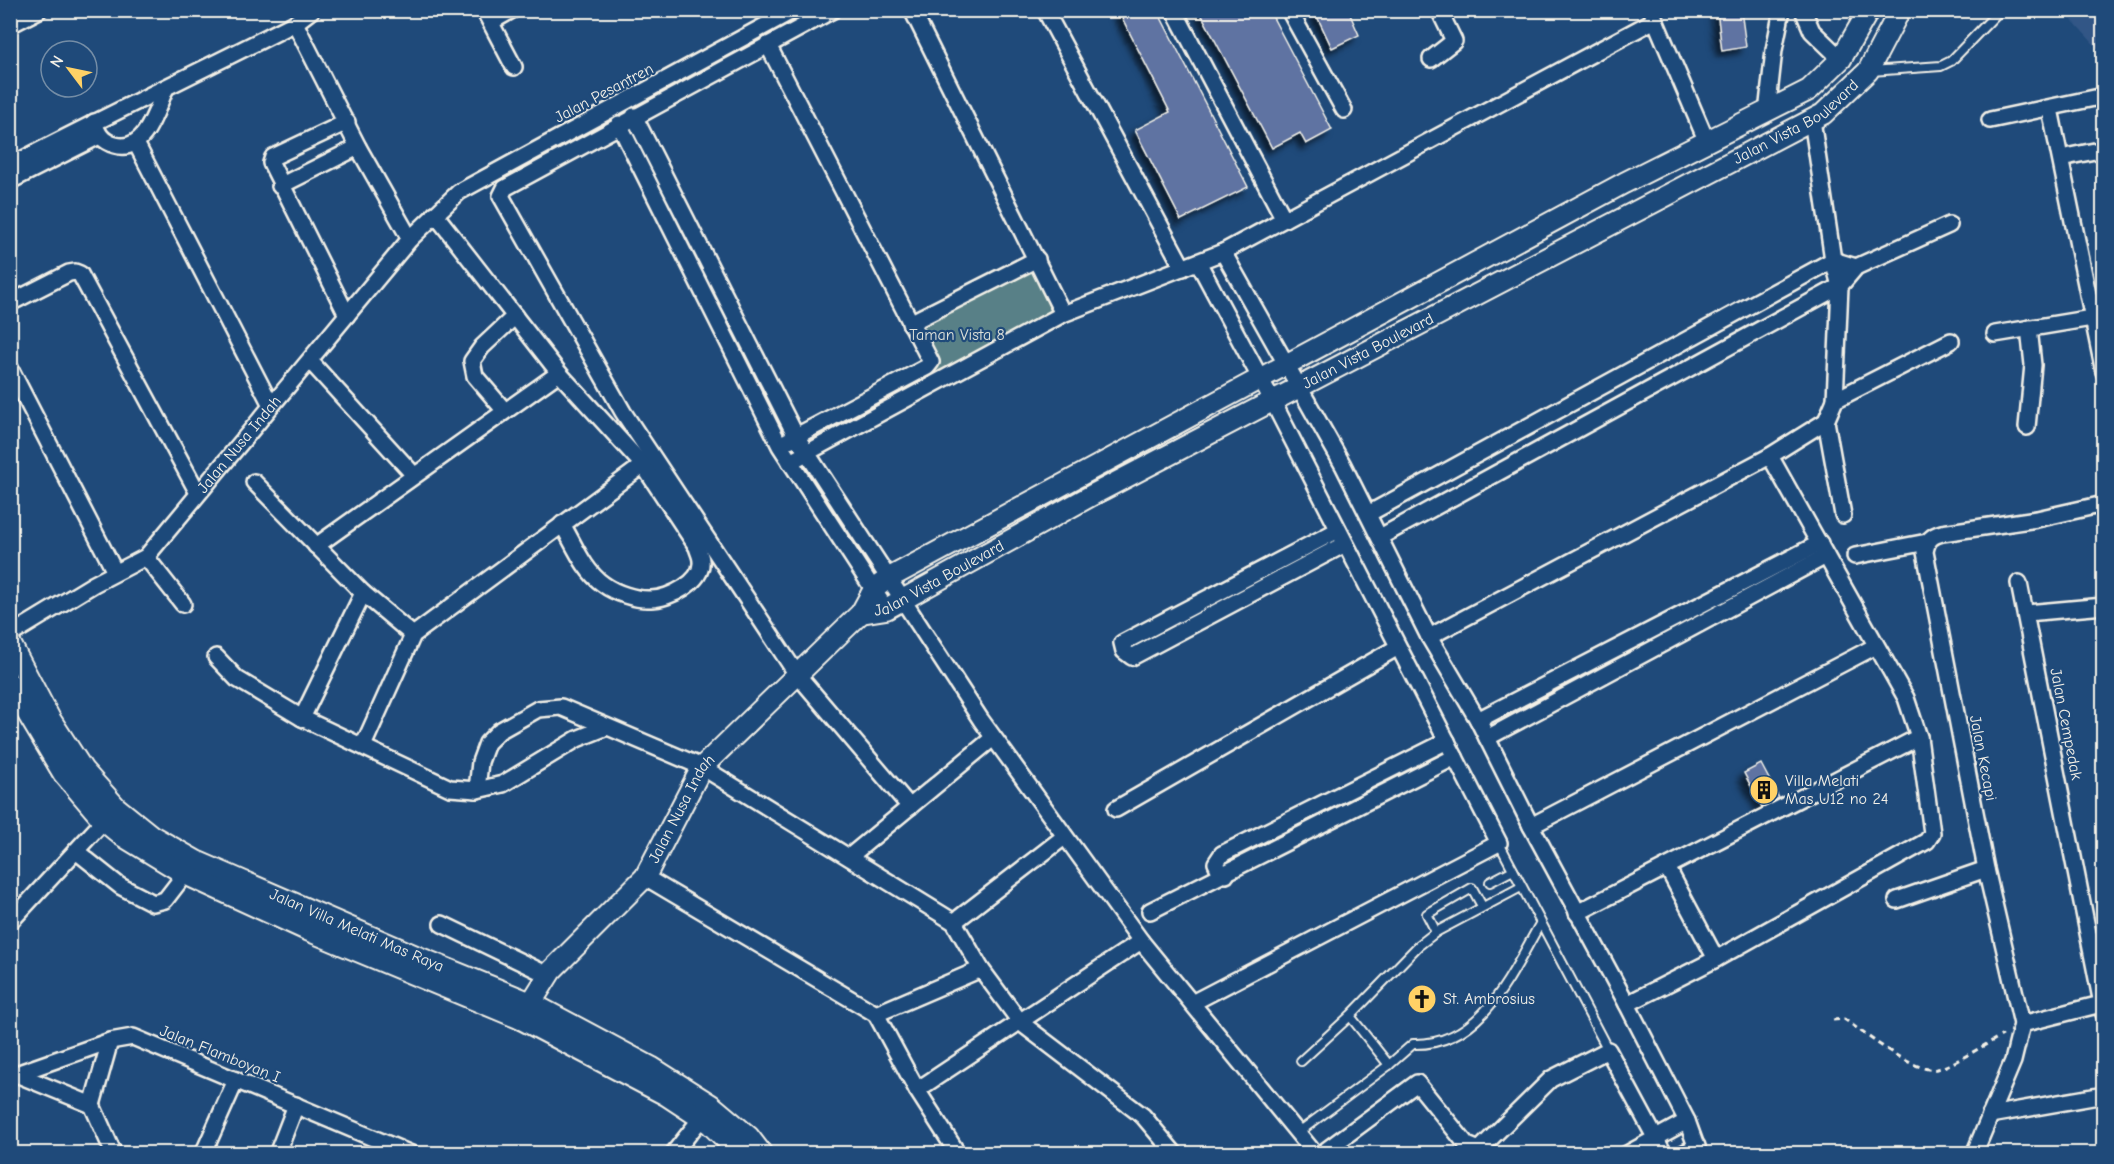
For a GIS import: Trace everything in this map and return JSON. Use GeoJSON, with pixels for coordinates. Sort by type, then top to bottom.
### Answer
{"type":"FeatureCollection","features":[{"type":"Feature","properties":{"kind":"street"},"geometry":{"type":"LineString","coordinates":[[10,25],[39,10]]}},
{"type":"Feature","properties":{"kind":"street"},"geometry":{"type":"LineString","coordinates":[[10,181],[96,129],[295,22],[312,10]]}},
{"type":"Feature","properties":{"kind":"street"},"geometry":{"type":"LineString","coordinates":[[512,10],[487,16],[514,67]]}},
{"type":"Feature","properties":{"kind":"street","name":"Jalan Pesantren"},"geometry":{"type":"LineString","coordinates":[[438,212],[459,192],[794,10]]}},
{"type":"Feature","properties":{"kind":"street"},"geometry":{"type":"LineString","coordinates":[[833,10],[619,124],[505,188],[501,196],[623,412],[796,673],[910,807]]}},
{"type":"Feature","properties":{"kind":"street"},"geometry":{"type":"LineString","coordinates":[[912,10],[1063,314]]}},
{"type":"Feature","properties":{"kind":"street"},"geometry":{"type":"LineString","coordinates":[[1044,10],[1190,265],[1272,400],[1499,843],[1192,1003]]}},
{"type":"Feature","properties":{"kind":"street"},"geometry":{"type":"LineString","coordinates":[[1174,10],[1284,219]]}},
{"type":"Feature","properties":{"kind":"street"},"geometry":{"type":"LineString","coordinates":[[1289,10],[1344,110]]}},
{"type":"Feature","properties":{"kind":"street"},"geometry":{"type":"LineString","coordinates":[[1431,59],[1454,41],[1439,10]]}},
{"type":"Feature","properties":{"kind":"street"},"geometry":{"type":"LineString","coordinates":[[1767,113],[1774,50],[1782,10]]}},
{"type":"Feature","properties":{"kind":"street"},"geometry":{"type":"LineString","coordinates":[[1803,10],[1812,31],[1841,59],[1868,71]]}},
{"type":"Feature","properties":{"kind":"street","name":"Jalan Vista Boulevard"},"geometry":{"type":"LineString","coordinates":[[861,614],[882,584],[1624,183],[1809,90],[1841,59],[1869,10]]}},
{"type":"Feature","properties":{"kind":"street","name":"Jalan Vista Boulevard"},"geometry":{"type":"LineString","coordinates":[[861,614],[895,604],[1272,400],[1640,212],[1823,114],[1868,71],[1900,10]]}},
{"type":"Feature","properties":{"kind":"street"},"geometry":{"type":"LineString","coordinates":[[790,462],[1063,314],[1223,252],[1654,15],[1707,142]]}},
{"type":"Feature","properties":{"kind":"street"},"geometry":{"type":"LineString","coordinates":[[295,22],[358,147],[410,239]]}},
{"type":"Feature","properties":{"kind":"street"},"geometry":{"type":"LineString","coordinates":[[768,45],[931,362],[930,365],[780,446]]}},
{"type":"Feature","properties":{"kind":"street"},"geometry":{"type":"LineString","coordinates":[[96,129],[115,145],[125,147],[136,143],[153,118],[165,90]]}},
{"type":"Feature","properties":{"kind":"street"},"geometry":{"type":"LineString","coordinates":[[1809,90],[1833,260],[1840,286],[1835,400],[1826,421],[1843,515]]}},
{"type":"Feature","properties":{"kind":"street"},"geometry":{"type":"LineString","coordinates":[[1990,120],[2103,96]]}},
{"type":"Feature","properties":{"kind":"street"},"geometry":{"type":"LineString","coordinates":[[2050,109],[2097,317],[2103,371]]}},
{"type":"Feature","properties":{"kind":"street"},"geometry":{"type":"LineString","coordinates":[[634,116],[796,436],[895,604],[1141,941],[1315,1154]]}},
{"type":"Feature","properties":{"kind":"street"},"geometry":{"type":"LineString","coordinates":[[347,122],[273,157],[271,163],[280,186],[347,315]]}},
{"type":"Feature","properties":{"kind":"street"},"geometry":{"type":"LineString","coordinates":[[619,124],[780,446],[882,584]]}},
{"type":"Feature","properties":{"kind":"street"},"geometry":{"type":"LineString","coordinates":[[10,166],[96,129]]}},
{"type":"Feature","properties":{"kind":"street"},"geometry":{"type":"LineString","coordinates":[[136,143],[271,405]]}},
{"type":"Feature","properties":{"kind":"street"},"geometry":{"type":"LineString","coordinates":[[280,186],[358,147]]}},
{"type":"Feature","properties":{"kind":"street"},"geometry":{"type":"LineString","coordinates":[[2061,158],[2103,149]]}},
{"type":"Feature","properties":{"kind":"street"},"geometry":{"type":"LineString","coordinates":[[438,212],[559,373],[643,465],[697,547],[701,562],[695,578],[679,590],[651,599],[627,596],[592,576],[562,524]]}},
{"type":"Feature","properties":{"kind":"street","name":"Jalan Nusa Indah"},"geometry":{"type":"LineString","coordinates":[[10,635],[115,572],[146,557],[410,239],[438,212]]}},
{"type":"Feature","properties":{"kind":"street"},"geometry":{"type":"LineString","coordinates":[[1380,537],[1840,286],[1856,267],[1948,225]]}},
{"type":"Feature","properties":{"kind":"street"},"geometry":{"type":"LineString","coordinates":[[1223,252],[1288,365],[1380,537],[1429,637],[1478,720],[1530,826],[1627,1004],[1686,1121],[1698,1150],[1682,1154]]}},
{"type":"Feature","properties":{"kind":"street"},"geometry":{"type":"LineString","coordinates":[[910,323],[1037,260]]}},
{"type":"Feature","properties":{"kind":"street"},"geometry":{"type":"LineString","coordinates":[[1368,514],[1833,260],[1856,267]]}},
{"type":"Feature","properties":{"kind":"street"},"geometry":{"type":"LineString","coordinates":[[10,303],[69,273],[80,274],[198,493]]}},
{"type":"Feature","properties":{"kind":"street"},"geometry":{"type":"LineString","coordinates":[[504,410],[475,376],[472,361],[482,347],[515,316]]}},
{"type":"Feature","properties":{"kind":"street"},"geometry":{"type":"LineString","coordinates":[[1995,334],[2097,317]]}},
{"type":"Feature","properties":{"kind":"street"},"geometry":{"type":"LineString","coordinates":[[2027,427],[2033,365],[2029,328]]}},
{"type":"Feature","properties":{"kind":"street"},"geometry":{"type":"LineString","coordinates":[[1835,400],[1951,341]]}},
{"type":"Feature","properties":{"kind":"street"},"geometry":{"type":"LineString","coordinates":[[1667,351],[1678,374]]}},
{"type":"Feature","properties":{"kind":"street"},"geometry":{"type":"LineString","coordinates":[[310,362],[414,475]]}},
{"type":"Feature","properties":{"kind":"street"},"geometry":{"type":"LineString","coordinates":[[10,368],[115,572]]}},
{"type":"Feature","properties":{"kind":"street"},"geometry":{"type":"LineString","coordinates":[[316,546],[559,373]]}},
{"type":"Feature","properties":{"kind":"street"},"geometry":{"type":"LineString","coordinates":[[1429,637],[1770,456],[1826,421]]}},
{"type":"Feature","properties":{"kind":"street"},"geometry":{"type":"LineString","coordinates":[[1520,431],[1533,454]]}},
{"type":"Feature","properties":{"kind":"street"},"geometry":{"type":"LineString","coordinates":[[1627,1004],[1716,959],[1927,841],[1932,833],[1919,737],[1906,698],[1770,456]]}},
{"type":"Feature","properties":{"kind":"street"},"geometry":{"type":"LineString","coordinates":[[363,746],[413,635],[643,465]]}},
{"type":"Feature","properties":{"kind":"street"},"geometry":{"type":"LineString","coordinates":[[254,482],[363,592],[413,635]]}},
{"type":"Feature","properties":{"kind":"street"},"geometry":{"type":"LineString","coordinates":[[1855,556],[1927,542],[1933,535],[1942,533],[2037,519],[2103,504]]}},
{"type":"Feature","properties":{"kind":"street"},"geometry":{"type":"LineString","coordinates":[[1342,537],[1132,657],[1124,651],[1122,643],[1342,537]]}},
{"type":"Feature","properties":{"kind":"street","name":"Jalan Kecapi"},"geometry":{"type":"LineString","coordinates":[[1927,542],[1925,552],[1986,869],[2022,1024],[2013,1061],[1974,1154]]}},
{"type":"Feature","properties":{"kind":"street"},"geometry":{"type":"LineString","coordinates":[[1478,720],[1823,550]]}},
{"type":"Feature","properties":{"kind":"street"},"geometry":{"type":"LineString","coordinates":[[1487,738],[1823,550]]}},
{"type":"Feature","properties":{"kind":"street"},"geometry":{"type":"LineString","coordinates":[[146,557],[183,604]]}},
{"type":"Feature","properties":{"kind":"street","name":"Jalan Cempedak"},"geometry":{"type":"LineString","coordinates":[[2019,583],[2027,613],[2102,1009]]}},
{"type":"Feature","properties":{"kind":"street"},"geometry":{"type":"LineString","coordinates":[[302,718],[363,592]]}},
{"type":"Feature","properties":{"kind":"street"},"geometry":{"type":"LineString","coordinates":[[2027,613],[2103,606]]}},
{"type":"Feature","properties":{"kind":"street","name":"Jalan Nusa Indah"},"geometry":{"type":"LineString","coordinates":[[526,1011],[548,975],[645,877],[702,767],[796,673],[861,614]]}},
{"type":"Feature","properties":{"kind":"street","name":"Jalan Villa Melati Mas Raya"},"geometry":{"type":"LineString","coordinates":[[10,643],[50,719],[121,835],[185,874],[307,930],[526,1011]]}},
{"type":"Feature","properties":{"kind":"street"},"geometry":{"type":"LineString","coordinates":[[1530,826],[1876,646]]}},
{"type":"Feature","properties":{"kind":"street"},"geometry":{"type":"LineString","coordinates":[[1116,809],[1398,647]]}},
{"type":"Feature","properties":{"kind":"street"},"geometry":{"type":"LineString","coordinates":[[216,657],[237,679],[302,718],[450,788],[477,790],[503,784],[577,739],[607,727]]}},
{"type":"Feature","properties":{"kind":"street","name":"Jalan Villa Melati Mas Raya"},"geometry":{"type":"LineString","coordinates":[[10,684],[63,773],[110,814],[196,861],[418,957],[526,1011],[666,1095],[706,1112],[749,1137],[762,1154]]}},
{"type":"Feature","properties":{"kind":"street"},"geometry":{"type":"LineString","coordinates":[[477,790],[480,762],[488,743],[499,731],[538,709],[561,707],[702,767],[954,922],[981,969],[1021,1023],[1143,1116],[1175,1154]]}},
{"type":"Feature","properties":{"kind":"street"},"geometry":{"type":"LineString","coordinates":[[1577,913],[1668,869],[1919,737]]}},
{"type":"Feature","properties":{"kind":"street"},"geometry":{"type":"LineString","coordinates":[[849,857],[993,738]]}},
{"type":"Feature","properties":{"kind":"street"},"geometry":{"type":"LineString","coordinates":[[1226,875],[1220,872],[1216,863],[1222,854],[1447,741]]}},
{"type":"Feature","properties":{"kind":"street"},"geometry":{"type":"LineString","coordinates":[[1150,911],[1226,875],[1455,757]]}},
{"type":"Feature","properties":{"kind":"street"},"geometry":{"type":"LineString","coordinates":[[10,922],[110,814]]}},
{"type":"Feature","properties":{"kind":"street"},"geometry":{"type":"LineString","coordinates":[[954,922],[1064,837]]}},
{"type":"Feature","properties":{"kind":"street"},"geometry":{"type":"LineString","coordinates":[[76,851],[120,886],[153,903],[165,900],[185,874]]}},
{"type":"Feature","properties":{"kind":"street"},"geometry":{"type":"LineString","coordinates":[[1668,869],[1716,959]]}},
{"type":"Feature","properties":{"kind":"street"},"geometry":{"type":"LineString","coordinates":[[1897,900],[1986,869]]}},
{"type":"Feature","properties":{"kind":"street"},"geometry":{"type":"LineString","coordinates":[[645,877],[876,1014],[917,1090],[958,1154]]}},
{"type":"Feature","properties":{"kind":"street"},"geometry":{"type":"LineString","coordinates":[[442,924],[548,975]]}},
{"type":"Feature","properties":{"kind":"street"},"geometry":{"type":"LineString","coordinates":[[917,1090],[1021,1023],[1141,941]]}},
{"type":"Feature","properties":{"kind":"street"},"geometry":{"type":"LineString","coordinates":[[876,1014],[981,969]]}},
{"type":"Feature","properties":{"kind":"street"},"geometry":{"type":"LineString","coordinates":[[2022,1024],[2102,1009]]}},
{"type":"Feature","properties":{"kind":"street","name":"Jalan Flamboyan I"},"geometry":{"type":"LineString","coordinates":[[13,1073],[110,1041],[133,1037],[411,1154]]}},
{"type":"Feature","properties":{"kind":"street"},"geometry":{"type":"LineString","coordinates":[[110,1041],[92,1105],[114,1154]]}},
{"type":"Feature","properties":{"kind":"street"},"geometry":{"type":"LineString","coordinates":[[1321,1154],[1417,1083],[1467,1145],[1479,1150],[1551,1079],[1608,1050],[1664,1154]]}},
{"type":"Feature","properties":{"kind":"street"},"geometry":{"type":"LineString","coordinates":[[13,1073],[92,1105]]}},
{"type":"Feature","properties":{"kind":"street"},"geometry":{"type":"LineString","coordinates":[[203,1154],[236,1080]]}},
{"type":"Feature","properties":{"kind":"street"},"geometry":{"type":"LineString","coordinates":[[1990,1115],[2103,1095]]}},
{"type":"Feature","properties":{"kind":"street"},"geometry":{"type":"LineString","coordinates":[[277,1154],[296,1105]]}},
{"type":"Feature","properties":{"kind":"street"},"geometry":{"type":"LineString","coordinates":[[673,1154],[706,1112]]}},
{"type":"Feature","properties":{"kind":"street","name":"Jalan Villa Melati Mas Raya"},"geometry":{"type":"LineString","coordinates":[[706,1112],[741,1154]]}},
{"type":"Feature","properties":{"kind":"street"},"geometry":{"type":"LineString","coordinates":[[1627,1154],[1686,1121]]}},
{"type":"Feature","properties":{"kind":"lane"},"geometry":{"type":"LineString","coordinates":[[1868,71],[1941,66],[1951,61],[2000,10]]}},
{"type":"Feature","properties":{"kind":"lane"},"geometry":{"type":"LineString","coordinates":[[1499,843],[1608,1050]]}},
{"type":"Feature","properties":{"kind":"lane"},"geometry":{"type":"LineString","coordinates":[[1490,882],[1513,870]]}},
{"type":"Feature","properties":{"kind":"lane"},"geometry":{"type":"LineString","coordinates":[[1300,1060],[1350,1016],[1385,978],[1436,932],[1521,886]]}},
{"type":"Feature","properties":{"kind":"lane"},"geometry":{"type":"LineString","coordinates":[[1436,932],[1426,914],[1472,888],[1482,906]]}},
{"type":"Feature","properties":{"kind":"lane"},"geometry":{"type":"LineString","coordinates":[[1299,1132],[1389,1065],[1413,1044],[1428,1044],[1451,1036],[1477,1020],[1489,1008],[1540,924]]}},
{"type":"Feature","properties":{"kind":"lane"},"geometry":{"type":"LineString","coordinates":[[1350,1016],[1389,1065]]}},
{"type":"Feature","properties":{"kind":"path"},"geometry":{"type":"LineString","coordinates":[[1833,1020],[1844,1018],[1904,1059],[1924,1069],[1937,1069],[2022,1024]]}},
{"type":"Feature","properties":{"kind":"shaded area"},"geometry":{"type":"Polygon","coordinates":[[[2064,11],[2103,11],[2103,51],[2101,52],[2064,11]]]}},
{"type":"Feature","properties":{"kind":"green space","name":"Taman Vista 8"},"geometry":{"type":"Polygon","coordinates":[[[1037,259],[1063,314],[940,380],[910,323],[1037,259]]]}},
{"type":"Feature","properties":{"kind":"building"},"geometry":{"type":"Polygon","coordinates":[[[1118,10],[1157,10],[1248,187],[1181,220],[1135,130],[1170,112],[1118,10]]]}},
{"type":"Feature","properties":{"kind":"building"},"geometry":{"type":"Polygon","coordinates":[[[1199,10],[1269,10],[1332,130],[1306,144],[1300,133],[1272,148],[1199,10]]]}},
{"type":"Feature","properties":{"kind":"building"},"geometry":{"type":"Polygon","coordinates":[[[1314,10],[1348,10],[1359,35],[1332,48],[1314,10]]]}},
{"type":"Feature","properties":{"kind":"building"},"geometry":{"type":"Polygon","coordinates":[[[1717,10],[1741,10],[1746,47],[1722,51],[1717,10]]]}},
{"type":"Feature","properties":{"kind":"building","name":"Villa Melati Mas U12 no 24"},"geometry":{"type":"Polygon","coordinates":[[[1761,764],[1779,798],[1762,807],[1744,773],[1761,764]]]}},
{"type":"Feature","properties":{"kind":"place","name":"Villa Melati Mas U12 no 24"},"geometry":{"type":"Point","coordinates":[1764,790]}},
{"type":"Feature","properties":{"kind":"place","name":"St. Ambrosius"},"geometry":{"type":"Point","coordinates":[1422,999]}}]}
